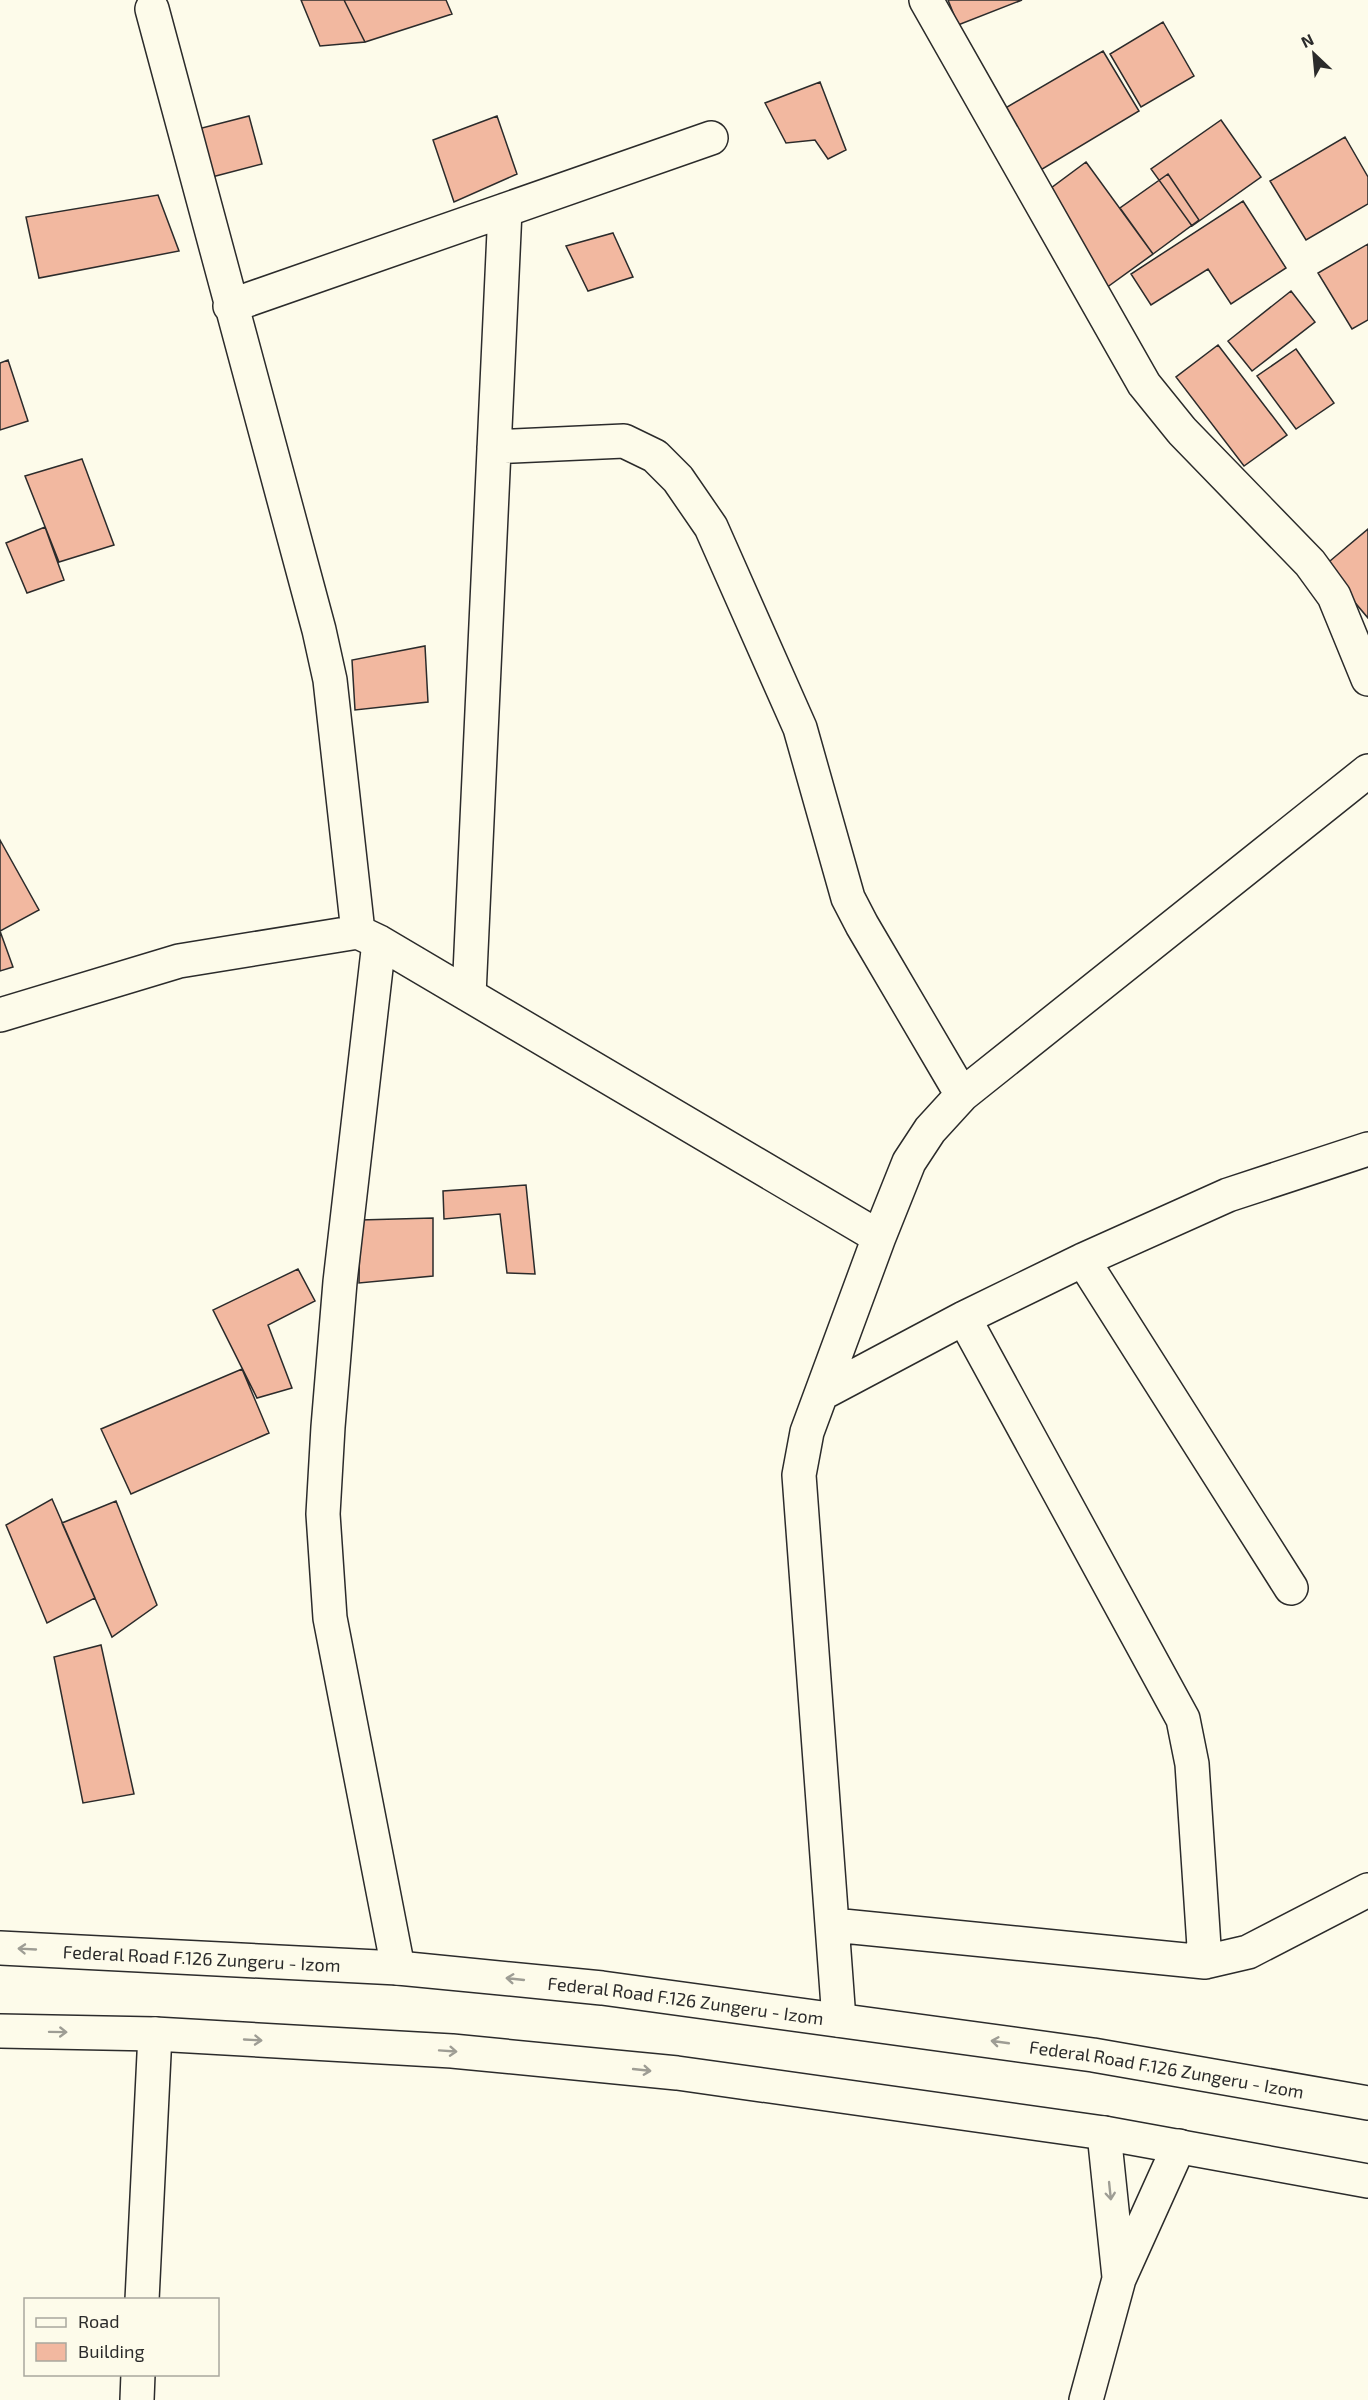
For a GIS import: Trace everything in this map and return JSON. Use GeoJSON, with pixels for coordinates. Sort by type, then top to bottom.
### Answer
{"type":"FeatureCollection","features":[{"type":"Feature","properties":{"kind":"street"},"geometry":{"type":"LineString","coordinates":[[926,0],[1144,384],[1182,431],[1310,563],[1334,596],[1368,679]]}},
{"type":"Feature","properties":{"kind":"street"},"geometry":{"type":"LineString","coordinates":[[152,9],[230,306],[319,630],[330,680],[369,937],[323,1515],[330,1618],[398,1968]]}},
{"type":"Feature","properties":{"kind":"street"},"geometry":{"type":"LineString","coordinates":[[230,306],[711,138]]}},
{"type":"Feature","properties":{"kind":"street"},"geometry":{"type":"LineString","coordinates":[[468,995],[505,210]]}},
{"type":"Feature","properties":{"kind":"street"},"geometry":{"type":"LineString","coordinates":[[494,447],[624,441],[655,456],[678,479],[711,527],[800,728],[849,898],[862,925],[962,1095]]}},
{"type":"Feature","properties":{"kind":"street"},"geometry":{"type":"LineString","coordinates":[[839,2020],[799,1475],[807,1432],[909,1162],[930,1130],[962,1095],[1368,771]]}},
{"type":"Feature","properties":{"kind":"street"},"geometry":{"type":"LineString","coordinates":[[0,1015],[179,961],[369,937],[879,1238]]}},
{"type":"Feature","properties":{"kind":"street"},"geometry":{"type":"LineString","coordinates":[[821,1394],[964,1318],[1083,1260],[1228,1195],[1368,1149]]}},
{"type":"Feature","properties":{"kind":"street"},"geometry":{"type":"LineString","coordinates":[[1083,1260],[1291,1588]]}},
{"type":"Feature","properties":{"kind":"street"},"geometry":{"type":"LineString","coordinates":[[964,1318],[1183,1719],[1192,1764],[1205,1962]]}},
{"type":"Feature","properties":{"kind":"street"},"geometry":{"type":"LineString","coordinates":[[833,1925],[1205,1962],[1248,1952],[1368,1890]]}},
{"type":"Feature","properties":{"kind":"street","name":"Federal Road F.126 Zungeru - Izom"},"geometry":{"type":"LineString","coordinates":[[0,1948],[398,1968],[602,1988],[1093,2055],[1368,2103]]}},
{"type":"Feature","properties":{"kind":"street"},"geometry":{"type":"LineString","coordinates":[[0,2031],[155,2034],[452,2051],[677,2073],[1104,2133],[1368,2181]]}},
{"type":"Feature","properties":{"kind":"street"},"geometry":{"type":"LineString","coordinates":[[142,2298],[155,2034]]}},
{"type":"Feature","properties":{"kind":"street"},"geometry":{"type":"LineString","coordinates":[[1104,2133],[1119,2279]]}},
{"type":"Feature","properties":{"kind":"street"},"geometry":{"type":"LineString","coordinates":[[1086,2400],[1119,2279],[1179,2146]]}},
{"type":"Feature","properties":{"kind":"street"},"geometry":{"type":"LineString","coordinates":[[137,2400],[138,2376]]}},
{"type":"Feature","properties":{"kind":"building"},"geometry":{"type":"Polygon","coordinates":[[[301,0],[344,0],[365,42],[320,46],[301,0]]]}},
{"type":"Feature","properties":{"kind":"building"},"geometry":{"type":"Polygon","coordinates":[[[344,0],[446,0],[452,14],[365,42],[344,0]]]}},
{"type":"Feature","properties":{"kind":"building"},"geometry":{"type":"Polygon","coordinates":[[[948,0],[1022,0],[958,25],[948,0]]]}},
{"type":"Feature","properties":{"kind":"building"},"geometry":{"type":"Polygon","coordinates":[[[1163,22],[1194,76],[1141,107],[1110,54],[1163,22]]]}},
{"type":"Feature","properties":{"kind":"building"},"geometry":{"type":"Polygon","coordinates":[[[1103,51],[1139,111],[1039,171],[1002,110],[1103,51]]]}},
{"type":"Feature","properties":{"kind":"building"},"geometry":{"type":"Polygon","coordinates":[[[820,82],[846,150],[828,159],[815,140],[786,143],[765,103],[820,82]]]}},
{"type":"Feature","properties":{"kind":"building"},"geometry":{"type":"Polygon","coordinates":[[[249,116],[262,164],[208,178],[198,129],[249,116]]]}},
{"type":"Feature","properties":{"kind":"building"},"geometry":{"type":"Polygon","coordinates":[[[497,116],[517,174],[454,202],[433,140],[497,116]]]}},
{"type":"Feature","properties":{"kind":"building"},"geometry":{"type":"Polygon","coordinates":[[[1221,120],[1261,177],[1192,226],[1151,169],[1221,120]]]}},
{"type":"Feature","properties":{"kind":"building"},"geometry":{"type":"Polygon","coordinates":[[[1345,137],[1368,177],[1368,204],[1306,240],[1270,181],[1345,137]]]}},
{"type":"Feature","properties":{"kind":"building"},"geometry":{"type":"Polygon","coordinates":[[[1086,162],[1153,254],[1106,288],[1039,197],[1086,162]]]}},
{"type":"Feature","properties":{"kind":"building"},"geometry":{"type":"Polygon","coordinates":[[[1168,174],[1199,220],[1153,254],[1120,208],[1168,174]]]}},
{"type":"Feature","properties":{"kind":"building"},"geometry":{"type":"Polygon","coordinates":[[[158,195],[179,251],[39,278],[26,217],[158,195]]]}},
{"type":"Feature","properties":{"kind":"building"},"geometry":{"type":"Polygon","coordinates":[[[1243,201],[1286,268],[1231,304],[1208,269],[1151,305],[1131,274],[1243,201]]]}},
{"type":"Feature","properties":{"kind":"building"},"geometry":{"type":"Polygon","coordinates":[[[613,233],[633,277],[588,291],[566,246],[613,233]]]}},
{"type":"Feature","properties":{"kind":"building"},"geometry":{"type":"Polygon","coordinates":[[[1368,244],[1368,320],[1352,329],[1318,273],[1368,244]]]}},
{"type":"Feature","properties":{"kind":"building"},"geometry":{"type":"Polygon","coordinates":[[[1291,291],[1315,322],[1252,371],[1228,341],[1291,291]]]}},
{"type":"Feature","properties":{"kind":"building"},"geometry":{"type":"Polygon","coordinates":[[[1218,345],[1287,435],[1244,466],[1176,377],[1218,345]]]}},
{"type":"Feature","properties":{"kind":"building"},"geometry":{"type":"Polygon","coordinates":[[[1296,349],[1334,403],[1296,429],[1257,376],[1296,349]]]}},
{"type":"Feature","properties":{"kind":"building"},"geometry":{"type":"Polygon","coordinates":[[[8,360],[28,421],[0,430],[0,363],[8,360]]]}},
{"type":"Feature","properties":{"kind":"building"},"geometry":{"type":"Polygon","coordinates":[[[82,459],[114,545],[59,562],[25,476],[82,459]]]}},
{"type":"Feature","properties":{"kind":"building"},"geometry":{"type":"Polygon","coordinates":[[[45,527],[64,580],[27,593],[6,543],[45,527]]]}},
{"type":"Feature","properties":{"kind":"building"},"geometry":{"type":"Polygon","coordinates":[[[1368,529],[1368,618],[1324,566],[1368,529]]]}},
{"type":"Feature","properties":{"kind":"building"},"geometry":{"type":"Polygon","coordinates":[[[425,646],[428,702],[355,710],[352,660],[425,646]]]}},
{"type":"Feature","properties":{"kind":"building"},"geometry":{"type":"Polygon","coordinates":[[[0,840],[39,910],[0,931],[0,840]]]}},
{"type":"Feature","properties":{"kind":"building"},"geometry":{"type":"Polygon","coordinates":[[[0,931],[13,967],[0,971],[0,931]]]}},
{"type":"Feature","properties":{"kind":"building"},"geometry":{"type":"Polygon","coordinates":[[[526,1185],[535,1274],[507,1273],[500,1214],[444,1219],[443,1191],[526,1185]]]}},
{"type":"Feature","properties":{"kind":"building"},"geometry":{"type":"Polygon","coordinates":[[[433,1218],[433,1276],[359,1283],[360,1220],[433,1218]]]}},
{"type":"Feature","properties":{"kind":"building"},"geometry":{"type":"Polygon","coordinates":[[[298,1269],[315,1301],[268,1325],[292,1388],[257,1398],[213,1310],[298,1269]]]}},
{"type":"Feature","properties":{"kind":"building"},"geometry":{"type":"Polygon","coordinates":[[[242,1369],[269,1433],[131,1494],[101,1429],[242,1369]]]}},
{"type":"Feature","properties":{"kind":"building"},"geometry":{"type":"Polygon","coordinates":[[[52,1499],[95,1598],[47,1623],[6,1525],[52,1499]]]}},
{"type":"Feature","properties":{"kind":"building"},"geometry":{"type":"Polygon","coordinates":[[[116,1501],[157,1605],[112,1637],[62,1523],[116,1501]]]}},
{"type":"Feature","properties":{"kind":"building"},"geometry":{"type":"Polygon","coordinates":[[[101,1645],[134,1794],[83,1803],[54,1657],[101,1645]]]}}]}
